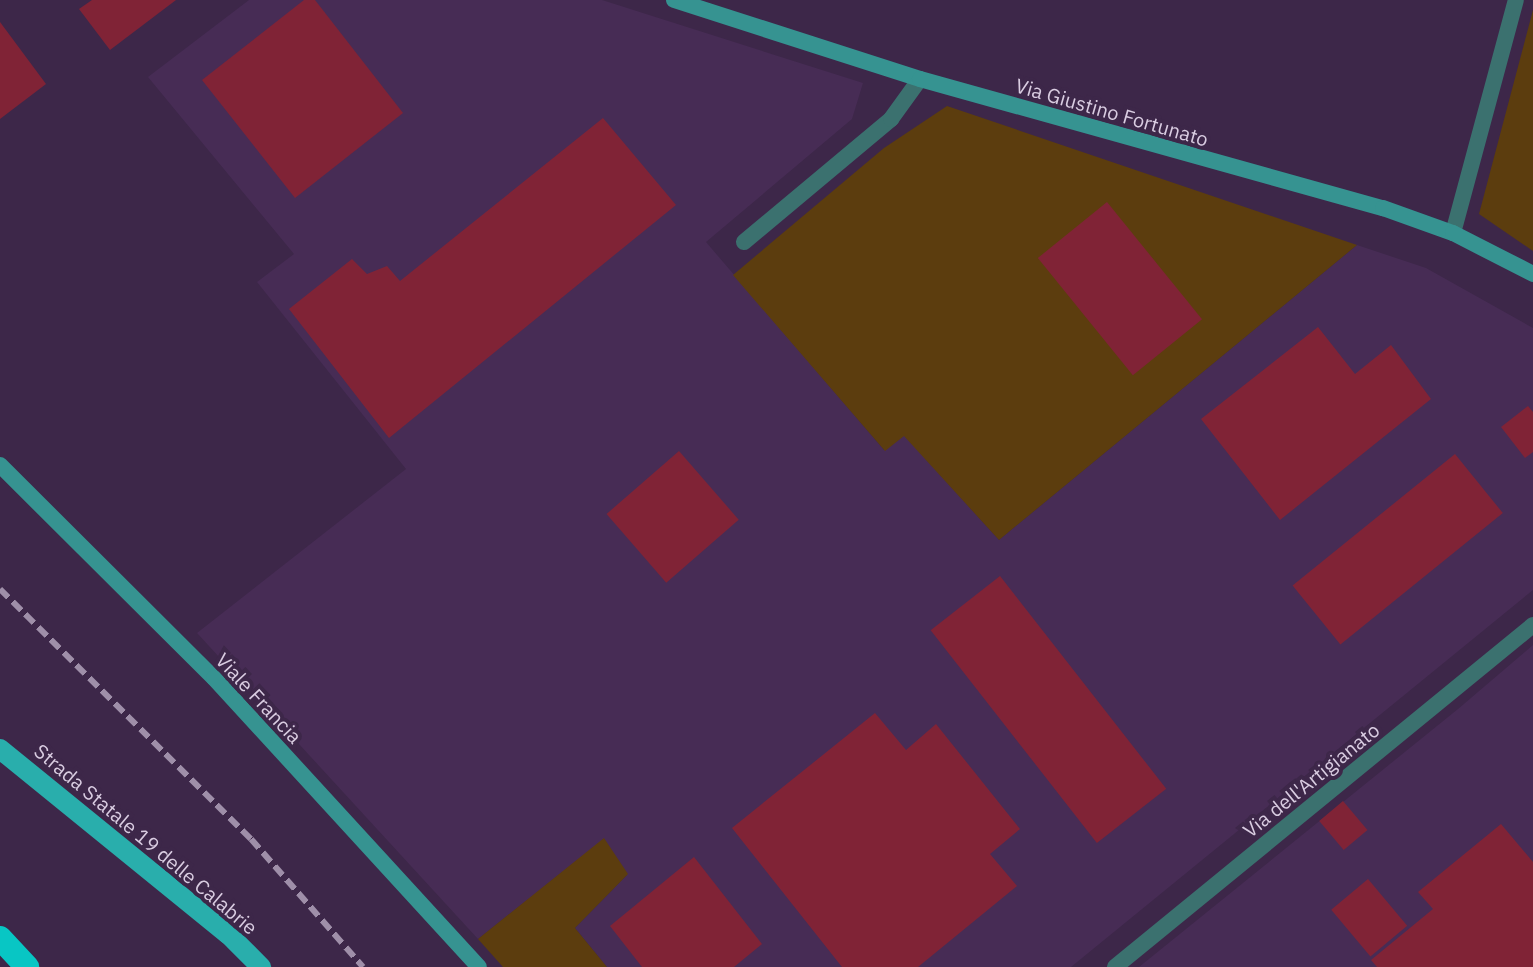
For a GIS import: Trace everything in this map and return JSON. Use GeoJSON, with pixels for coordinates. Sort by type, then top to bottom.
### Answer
{"type":"FeatureCollection","features":[{"type":"Feature","properties":{"kind":"highway"},"geometry":{"type":"LineString","coordinates":[[0,938],[27,967]]}},
{"type":"Feature","properties":{"kind":"main road","name":"Strada Statale 19 delle Calabrie"},"geometry":{"type":"LineString","coordinates":[[0,749],[228,934],[261,967]]}},
{"type":"Feature","properties":{"kind":"street","name":"Via Giustino Fortunato"},"geometry":{"type":"LineString","coordinates":[[674,0],[920,79],[1383,208],[1453,233],[1533,274]]}},
{"type":"Feature","properties":{"kind":"street"},"geometry":{"type":"LineString","coordinates":[[1453,233],[1516,0]]}},
{"type":"Feature","properties":{"kind":"street"},"geometry":{"type":"LineString","coordinates":[[744,242],[891,119],[920,79]]}},
{"type":"Feature","properties":{"kind":"street","name":"Viale Francia"},"geometry":{"type":"LineString","coordinates":[[0,465],[214,678],[479,967]]}},
{"type":"Feature","properties":{"kind":"street","name":"Via dell'Artigianato"},"geometry":{"type":"LineString","coordinates":[[1115,967],[1533,625]]}},
{"type":"Feature","properties":{"kind":"shaded area"},"geometry":{"type":"Polygon","coordinates":[[[249,0],[602,0],[863,83],[852,119],[706,242],[884,450],[904,435],[999,540],[1357,245],[1426,268],[1533,328],[1533,590],[1071,967],[607,967],[575,928],[627,875],[604,839],[478,939],[197,633],[406,469],[257,282],[294,254],[148,77],[249,0]]]}},
{"type":"Feature","properties":{"kind":"shaded area"},"geometry":{"type":"Polygon","coordinates":[[[1533,10],[1533,251],[1479,214],[1533,10]]]}},
{"type":"Feature","properties":{"kind":"shaded area"},"geometry":{"type":"Polygon","coordinates":[[[947,106],[1357,245],[999,540],[904,436],[885,451],[733,275],[884,148],[947,106]]]}},
{"type":"Feature","properties":{"kind":"shaded area"},"geometry":{"type":"Polygon","coordinates":[[[1533,645],[1533,967],[1139,967],[1458,709],[1533,645]]]}},
{"type":"Feature","properties":{"kind":"shaded area"},"geometry":{"type":"Polygon","coordinates":[[[604,838],[628,874],[575,928],[607,967],[503,967],[478,939],[604,838]]]}},
{"type":"Feature","properties":{"kind":"building"},"geometry":{"type":"Polygon","coordinates":[[[92,0],[176,0],[110,50],[79,9],[92,0]]]}},
{"type":"Feature","properties":{"kind":"building"},"geometry":{"type":"Polygon","coordinates":[[[304,0],[315,0],[403,113],[295,198],[202,80],[304,0]]]}},
{"type":"Feature","properties":{"kind":"building"},"geometry":{"type":"Polygon","coordinates":[[[0,22],[46,84],[0,119],[0,22]]]}},
{"type":"Feature","properties":{"kind":"building"},"geometry":{"type":"Polygon","coordinates":[[[603,118],[676,205],[389,438],[289,309],[352,259],[367,274],[387,266],[400,281],[603,118]]]}},
{"type":"Feature","properties":{"kind":"building"},"geometry":{"type":"Polygon","coordinates":[[[1107,202],[1202,319],[1133,375],[1038,258],[1107,202]]]}},
{"type":"Feature","properties":{"kind":"building"},"geometry":{"type":"Polygon","coordinates":[[[1318,327],[1355,374],[1391,345],[1431,399],[1280,520],[1201,419],[1318,327]]]}},
{"type":"Feature","properties":{"kind":"building"},"geometry":{"type":"Polygon","coordinates":[[[1528,406],[1533,412],[1533,452],[1525,458],[1501,427],[1528,406]]]}},
{"type":"Feature","properties":{"kind":"building"},"geometry":{"type":"Polygon","coordinates":[[[679,451],[739,520],[666,583],[607,514],[679,451]]]}},
{"type":"Feature","properties":{"kind":"building"},"geometry":{"type":"Polygon","coordinates":[[[1455,454],[1503,513],[1340,645],[1293,586],[1455,454]]]}},
{"type":"Feature","properties":{"kind":"building"},"geometry":{"type":"Polygon","coordinates":[[[1000,576],[1166,789],[1097,843],[931,630],[1000,576]]]}},
{"type":"Feature","properties":{"kind":"building"},"geometry":{"type":"Polygon","coordinates":[[[875,713],[906,750],[936,724],[1020,829],[990,854],[1017,886],[918,967],[842,967],[732,828],[875,713]]]}},
{"type":"Feature","properties":{"kind":"building"},"geometry":{"type":"Polygon","coordinates":[[[1343,801],[1367,830],[1344,850],[1319,821],[1343,801]]]}},
{"type":"Feature","properties":{"kind":"building"},"geometry":{"type":"Polygon","coordinates":[[[1501,824],[1533,862],[1533,967],[1377,967],[1371,960],[1433,909],[1418,892],[1501,824]]]}},
{"type":"Feature","properties":{"kind":"building"},"geometry":{"type":"Polygon","coordinates":[[[694,857],[762,944],[734,967],[642,967],[610,926],[694,857]]]}},
{"type":"Feature","properties":{"kind":"building"},"geometry":{"type":"Polygon","coordinates":[[[1368,879],[1407,926],[1370,957],[1331,910],[1368,879]]]}},
{"type":"Feature","properties":{"kind":"railway"},"geometry":{"type":"LineString","coordinates":[[0,589],[251,839],[363,967]]}}]}
